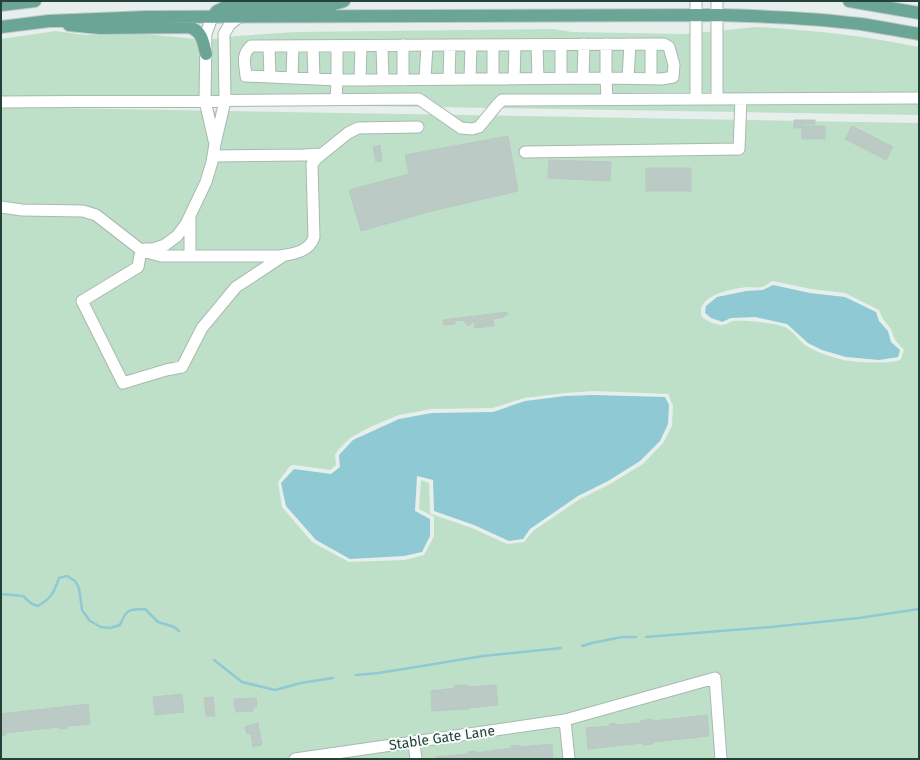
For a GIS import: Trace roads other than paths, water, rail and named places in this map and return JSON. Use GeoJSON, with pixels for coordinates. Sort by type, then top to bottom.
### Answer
{"type":"FeatureCollection","features":[{"type":"Feature","properties":{"kind":"main road"},"geometry":{"type":"LineString","coordinates":[[1,5],[35,1]]}},
{"type":"Feature","properties":{"kind":"main road"},"geometry":{"type":"LineString","coordinates":[[212,17],[216,11],[225,7],[331,5],[344,1]]}},
{"type":"Feature","properties":{"kind":"main road"},"geometry":{"type":"LineString","coordinates":[[849,1],[919,12]]}},
{"type":"Feature","properties":{"kind":"main road"},"geometry":{"type":"LineString","coordinates":[[1,27],[52,21],[114,18],[760,16],[863,24],[919,34]]}},
{"type":"Feature","properties":{"kind":"main road"},"geometry":{"type":"LineString","coordinates":[[52,21],[88,28],[189,27],[194,29],[200,35],[206,54]]}},
{"type":"Feature","properties":{"kind":"lane"},"geometry":{"type":"LineString","coordinates":[[696,1],[696,99]]}},
{"type":"Feature","properties":{"kind":"lane"},"geometry":{"type":"LineString","coordinates":[[717,1],[717,98]]}},
{"type":"Feature","properties":{"kind":"lane"},"geometry":{"type":"LineString","coordinates":[[212,17],[206,34],[205,101],[215,144]]}},
{"type":"Feature","properties":{"kind":"lane"},"geometry":{"type":"LineString","coordinates":[[141,250],[154,249],[165,245],[177,236],[186,224],[206,182],[212,162],[225,101],[224,34],[230,24],[239,17]]}},
{"type":"Feature","properties":{"kind":"lane"},"geometry":{"type":"LineString","coordinates":[[583,78],[584,44]]}},
{"type":"Feature","properties":{"kind":"lane"},"geometry":{"type":"LineString","coordinates":[[606,44],[607,99]]}},
{"type":"Feature","properties":{"kind":"lane"},"geometry":{"type":"LineString","coordinates":[[628,78],[630,44]]}},
{"type":"Feature","properties":{"kind":"lane"},"geometry":{"type":"LineString","coordinates":[[630,44],[664,44],[669,47],[674,65],[673,77],[651,79],[538,78],[337,80],[246,76],[244,60],[246,50],[251,46],[630,44]]}},
{"type":"Feature","properties":{"kind":"lane"},"geometry":{"type":"LineString","coordinates":[[651,44],[651,79]]}},
{"type":"Feature","properties":{"kind":"lane"},"geometry":{"type":"LineString","coordinates":[[403,45],[403,80]]}},
{"type":"Feature","properties":{"kind":"lane"},"geometry":{"type":"LineString","coordinates":[[425,79],[427,45]]}},
{"type":"Feature","properties":{"kind":"lane"},"geometry":{"type":"LineString","coordinates":[[449,79],[450,45]]}},
{"type":"Feature","properties":{"kind":"lane"},"geometry":{"type":"LineString","coordinates":[[470,79],[471,45]]}},
{"type":"Feature","properties":{"kind":"lane"},"geometry":{"type":"LineString","coordinates":[[493,45],[493,79]]}},
{"type":"Feature","properties":{"kind":"lane"},"geometry":{"type":"LineString","coordinates":[[514,79],[515,45]]}},
{"type":"Feature","properties":{"kind":"lane"},"geometry":{"type":"LineString","coordinates":[[537,45],[538,78]]}},
{"type":"Feature","properties":{"kind":"lane"},"geometry":{"type":"LineString","coordinates":[[561,45],[561,78]]}},
{"type":"Feature","properties":{"kind":"lane"},"geometry":{"type":"LineString","coordinates":[[269,46],[270,77]]}},
{"type":"Feature","properties":{"kind":"lane"},"geometry":{"type":"LineString","coordinates":[[292,78],[293,46]]}},
{"type":"Feature","properties":{"kind":"lane"},"geometry":{"type":"LineString","coordinates":[[313,46],[314,79]]}},
{"type":"Feature","properties":{"kind":"lane"},"geometry":{"type":"LineString","coordinates":[[336,100],[337,46]]}},
{"type":"Feature","properties":{"kind":"lane"},"geometry":{"type":"LineString","coordinates":[[360,80],[361,46]]}},
{"type":"Feature","properties":{"kind":"lane"},"geometry":{"type":"LineString","coordinates":[[382,46],[383,80]]}},
{"type":"Feature","properties":{"kind":"lane"},"geometry":{"type":"LineString","coordinates":[[1,102],[419,99],[461,128],[472,129],[479,127],[490,115],[496,105],[502,100],[919,98]]}},
{"type":"Feature","properties":{"kind":"lane"},"geometry":{"type":"LineString","coordinates":[[525,152],[739,149],[741,99]]}},
{"type":"Feature","properties":{"kind":"lane"},"geometry":{"type":"LineString","coordinates":[[141,250],[138,267],[82,301],[123,383],[166,370],[182,367],[202,328],[236,287],[284,256],[303,250],[312,243],[314,237],[312,164],[316,159],[348,133],[358,128],[418,127]]}},
{"type":"Feature","properties":{"kind":"lane"},"geometry":{"type":"LineString","coordinates":[[213,156],[322,154]]}},
{"type":"Feature","properties":{"kind":"lane"},"geometry":{"type":"LineString","coordinates":[[1,207],[22,210],[83,211],[96,215],[141,250],[150,254],[161,256],[284,256]]}},
{"type":"Feature","properties":{"kind":"lane"},"geometry":{"type":"LineString","coordinates":[[190,214],[190,256]]}},
{"type":"Feature","properties":{"kind":"lane","name":"Stable Gate Lane"},"geometry":{"type":"LineString","coordinates":[[295,759],[565,720],[715,678],[722,759]]}},
{"type":"Feature","properties":{"kind":"lane"},"geometry":{"type":"LineString","coordinates":[[565,720],[569,759]]}},
{"type":"Feature","properties":{"kind":"lane"},"geometry":{"type":"LineString","coordinates":[[414,743],[416,759]]}},
{"type":"Feature","properties":{"kind":"water"},"geometry":{"type":"Polygon","coordinates":[[[773,285],[810,293],[845,297],[876,312],[879,321],[888,331],[891,342],[900,350],[898,357],[879,360],[846,357],[822,350],[808,343],[787,324],[755,317],[731,318],[722,322],[711,318],[705,313],[706,306],[717,297],[746,291],[763,290],[773,285]]]}},
{"type":"Feature","properties":{"kind":"water"},"geometry":{"type":"Polygon","coordinates":[[[593,395],[665,397],[669,405],[668,424],[660,441],[640,461],[608,481],[578,496],[530,529],[523,539],[509,541],[474,525],[434,511],[433,480],[417,476],[415,511],[430,519],[430,536],[422,552],[404,556],[350,559],[316,540],[286,506],[281,483],[294,469],[331,474],[340,467],[339,455],[353,440],[399,419],[432,413],[493,412],[525,401],[565,396],[593,395]]]}},
{"type":"Feature","properties":{"kind":"waterway"},"geometry":{"type":"LineString","coordinates":[[1,594],[23,596],[32,604],[38,606],[52,594],[59,578],[67,576],[75,581],[79,588],[82,610],[90,621],[101,627],[110,628],[120,625],[124,616],[129,611],[135,609],[145,609],[158,622],[174,627],[179,631]]}},
{"type":"Feature","properties":{"kind":"waterway"},"geometry":{"type":"LineString","coordinates":[[646,637],[859,618],[919,609]]}},
{"type":"Feature","properties":{"kind":"waterway"},"geometry":{"type":"LineString","coordinates":[[582,646],[622,637],[636,637]]}},
{"type":"Feature","properties":{"kind":"waterway"},"geometry":{"type":"LineString","coordinates":[[356,675],[379,673],[483,656],[561,648]]}},
{"type":"Feature","properties":{"kind":"waterway"},"geometry":{"type":"LineString","coordinates":[[214,660],[242,682],[275,690],[301,683],[333,678]]}}]}
